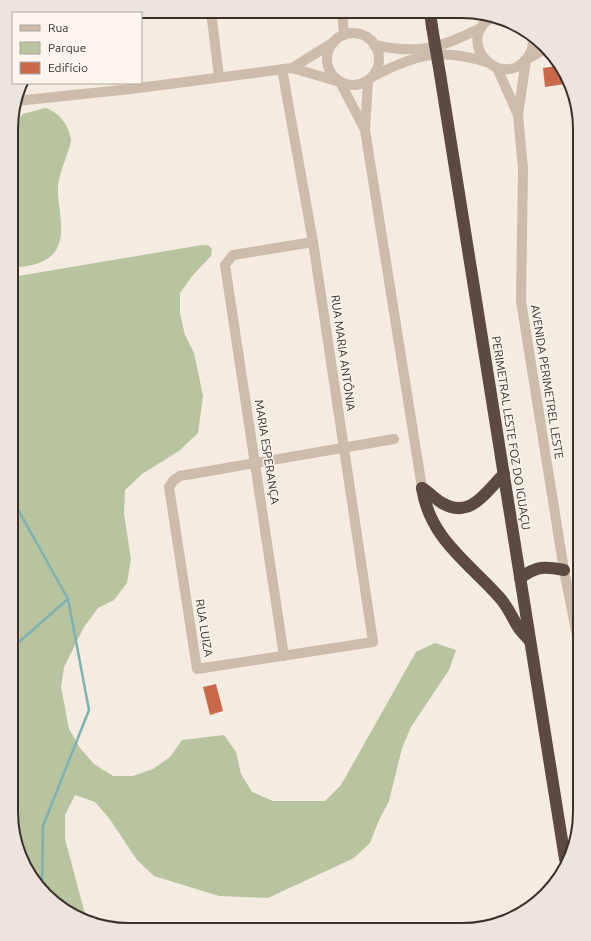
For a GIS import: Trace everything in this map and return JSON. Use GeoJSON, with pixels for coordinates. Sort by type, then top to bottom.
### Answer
{"type":"FeatureCollection","features":[{"type":"Feature","properties":{"kind":"highway","name":"PERIMETRAL LESTE FOZ DO IGUAÇU"},"geometry":{"type":"LineString","coordinates":[[431,18],[564,855]]}},
{"type":"Feature","properties":{"kind":"highway"},"geometry":{"type":"LineString","coordinates":[[422,488],[446,505],[463,507],[480,500],[504,474]]}},
{"type":"Feature","properties":{"kind":"highway"},"geometry":{"type":"LineString","coordinates":[[422,488],[426,507],[442,538],[500,599],[518,628],[530,641]]}},
{"type":"Feature","properties":{"kind":"highway"},"geometry":{"type":"LineString","coordinates":[[520,578],[533,568],[548,566],[564,570]]}},
{"type":"Feature","properties":{"kind":"street"},"geometry":{"type":"LineString","coordinates":[[212,18],[219,77]]}},
{"type":"Feature","properties":{"kind":"street"},"geometry":{"type":"LineString","coordinates":[[343,18],[344,35]]}},
{"type":"Feature","properties":{"kind":"street"},"geometry":{"type":"LineString","coordinates":[[22,100],[287,68],[344,35],[361,34],[374,45],[394,49],[418,50],[432,48],[446,45],[486,21]]}},
{"type":"Feature","properties":{"kind":"street"},"geometry":{"type":"LineString","coordinates":[[486,21],[479,34],[478,46],[486,62]]}},
{"type":"Feature","properties":{"kind":"street"},"geometry":{"type":"LineString","coordinates":[[334,42],[328,52],[327,63],[331,74],[340,82],[365,130]]}},
{"type":"Feature","properties":{"kind":"street","name":"AVENIDA PERIMETREL LESTE"},"geometry":{"type":"LineString","coordinates":[[532,43],[532,49],[526,60],[518,115],[523,169],[521,301],[564,570],[573,616]]}},
{"type":"Feature","properties":{"kind":"street"},"geometry":{"type":"LineString","coordinates":[[374,45],[379,61],[370,79],[365,130],[422,488]]}},
{"type":"Feature","properties":{"kind":"street"},"geometry":{"type":"LineString","coordinates":[[287,68],[357,85],[403,62],[418,57],[444,54],[464,55],[486,62],[497,68],[510,69],[540,51]]}},
{"type":"Feature","properties":{"kind":"street","name":"RUA MARIA ANTÔNIA"},"geometry":{"type":"LineString","coordinates":[[287,68],[373,642]]}},
{"type":"Feature","properties":{"kind":"street","name":"AVENIDA PERIMETREL LESTE"},"geometry":{"type":"LineString","coordinates":[[497,68],[518,115]]}},
{"type":"Feature","properties":{"kind":"street","name":"MARIA ESPERANÇA"},"geometry":{"type":"LineString","coordinates":[[284,656],[225,265],[233,255],[313,242]]}},
{"type":"Feature","properties":{"kind":"street"},"geometry":{"type":"LineString","coordinates":[[255,463],[394,439]]}},
{"type":"Feature","properties":{"kind":"street","name":"RUA LUIZA"},"geometry":{"type":"LineString","coordinates":[[255,463],[180,476],[174,480],[169,487],[197,669],[373,642]]}},
{"type":"Feature","properties":{"kind":"green space"},"geometry":{"type":"Polygon","coordinates":[[[45,108],[50,110],[59,116],[66,124],[71,140],[60,175],[58,187],[61,230],[58,246],[54,253],[45,260],[35,264],[18,267],[18,129],[19,118],[23,114],[45,108]]]}},
{"type":"Feature","properties":{"kind":"green space"},"geometry":{"type":"Polygon","coordinates":[[[202,245],[208,245],[212,249],[211,256],[193,275],[180,293],[180,314],[185,335],[194,353],[203,396],[198,433],[179,451],[142,474],[125,490],[124,514],[131,559],[127,583],[114,600],[98,608],[84,627],[64,667],[61,687],[69,729],[80,748],[94,764],[113,776],[133,776],[153,769],[170,757],[182,740],[224,735],[236,752],[241,774],[252,792],[273,801],[325,801],[341,785],[416,652],[435,643],[456,650],[449,670],[411,727],[402,748],[389,801],[379,820],[370,843],[354,858],[268,898],[219,896],[154,876],[137,860],[109,818],[95,802],[75,795],[65,815],[65,839],[85,914],[61,900],[41,880],[33,868],[24,848],[18,819],[18,276],[202,245]]]}},
{"type":"Feature","properties":{"kind":"building"},"geometry":{"type":"Polygon","coordinates":[[[553,67],[563,84],[545,87],[543,68],[553,67]]]}},
{"type":"Feature","properties":{"kind":"building"},"geometry":{"type":"Polygon","coordinates":[[[216,684],[223,711],[210,715],[203,687],[216,684]]]}},
{"type":"Feature","properties":{"kind":"waterway"},"geometry":{"type":"LineString","coordinates":[[18,510],[68,599],[89,710],[43,826],[42,881]]}},
{"type":"Feature","properties":{"kind":"waterway"},"geometry":{"type":"LineString","coordinates":[[18,643],[68,599]]}}]}
